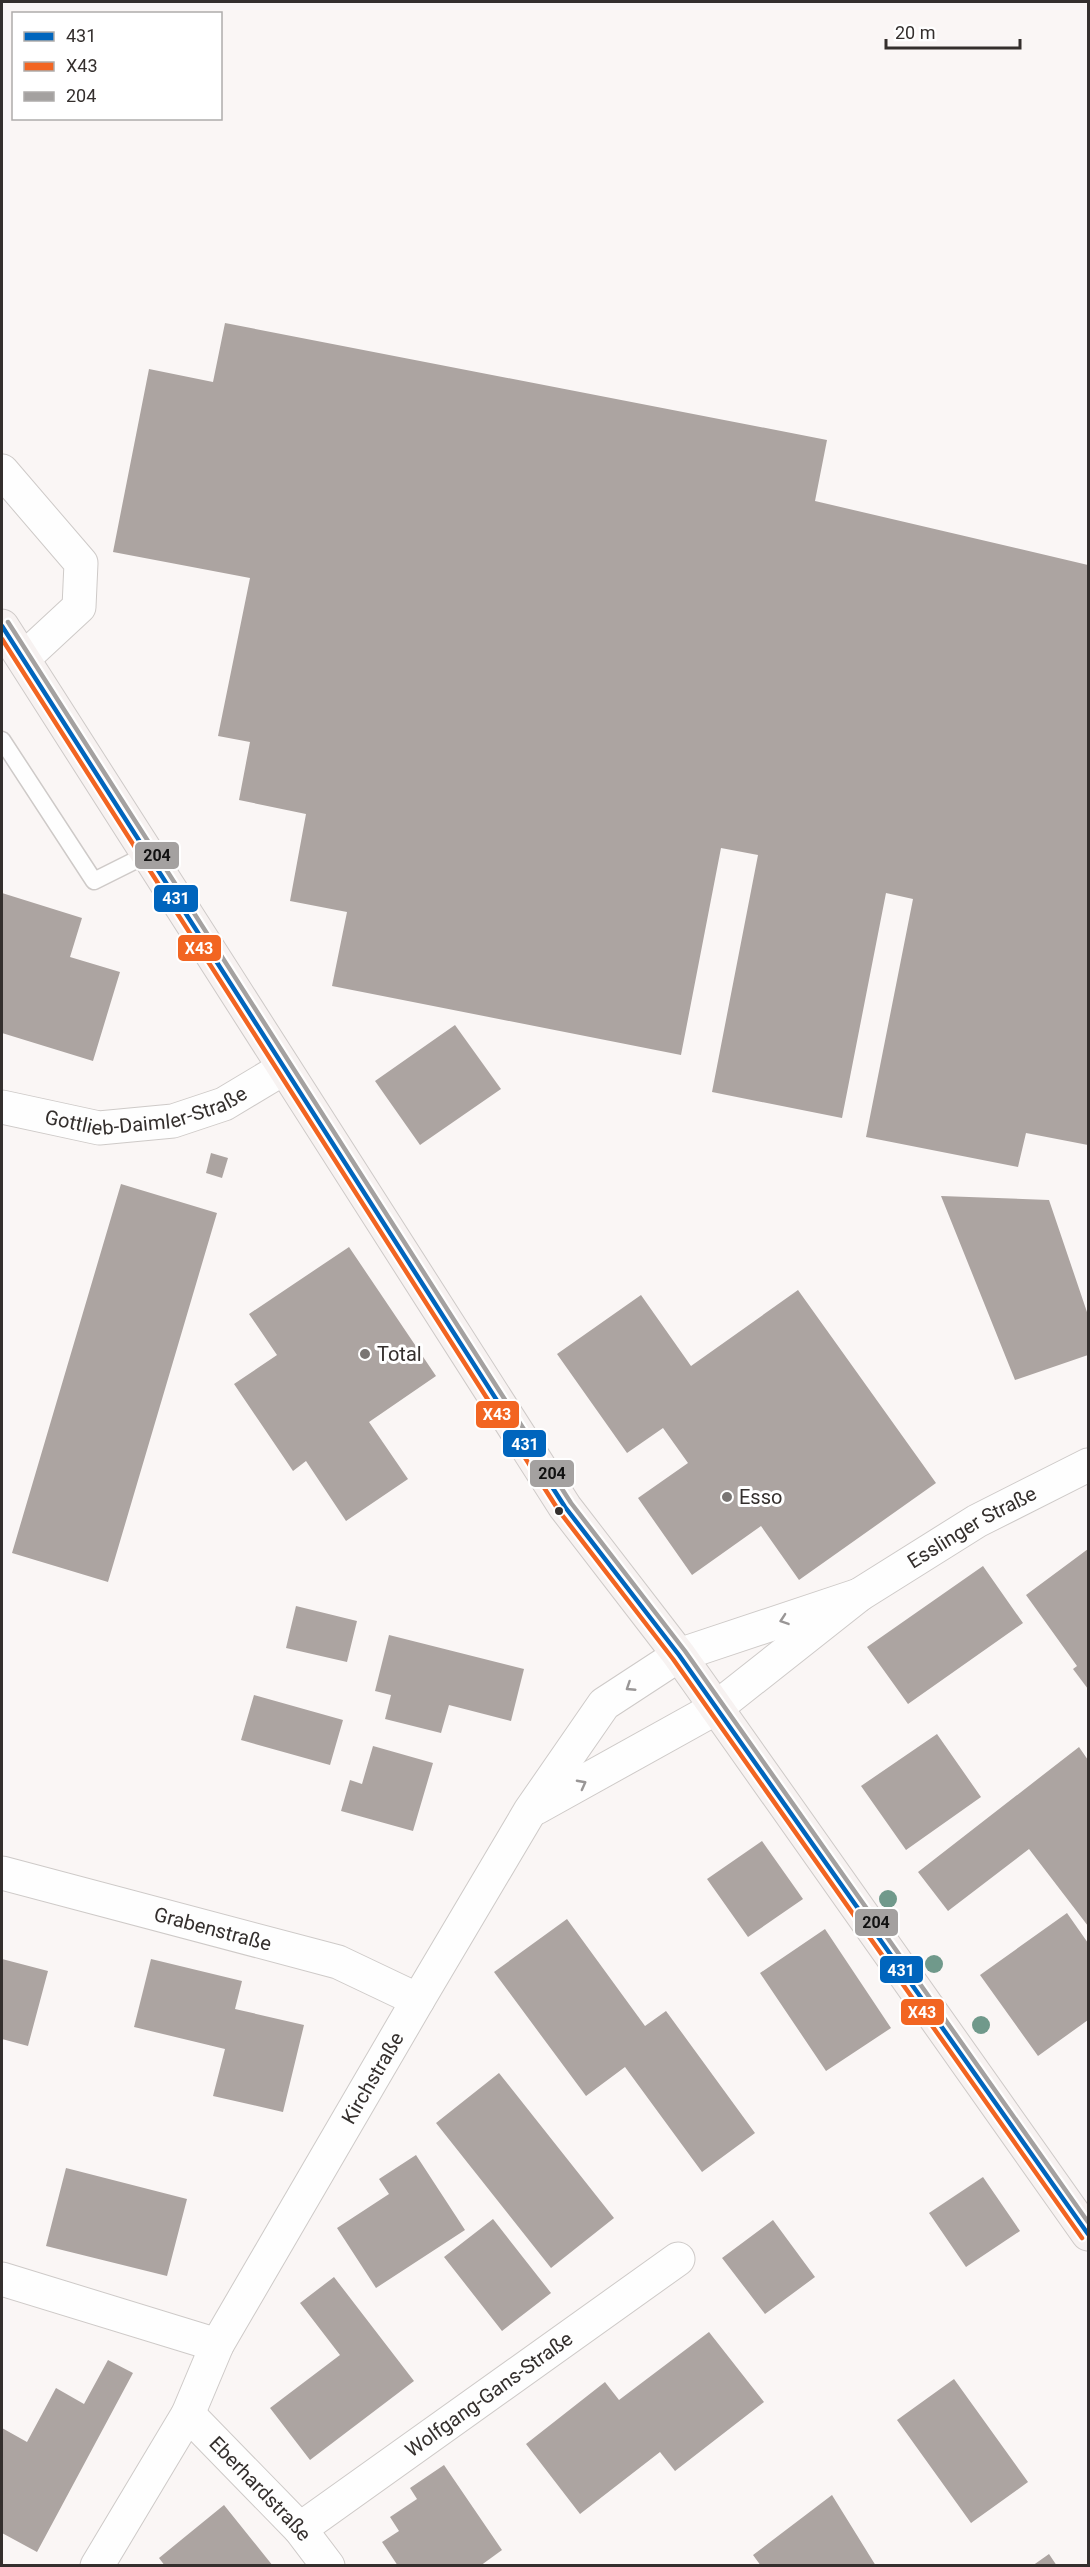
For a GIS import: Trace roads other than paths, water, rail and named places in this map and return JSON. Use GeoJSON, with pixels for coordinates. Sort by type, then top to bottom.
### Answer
{"type":"FeatureCollection","features":[{"type":"Feature","properties":{"kind":"main road"},"geometry":{"type":"LineString","coordinates":[[2,626],[565,1507],[679,1655],[1089,2234]]}},
{"type":"Feature","properties":{"kind":"street"},"geometry":{"type":"LineString","coordinates":[[2,471],[81,563],[78,607],[24,658]]}},
{"type":"Feature","properties":{"kind":"street","name":"Gottlieb-Daimler-Straße"},"geometry":{"type":"LineString","coordinates":[[2,1107],[99,1128],[173,1121],[224,1104],[284,1068]]}},
{"type":"Feature","properties":{"kind":"street","name":"Esslinger Straße"},"geometry":{"type":"LineString","coordinates":[[716,1708],[859,1595],[977,1521],[1089,1465]]}},
{"type":"Feature","properties":{"kind":"street","name":"Esslinger Straße"},"geometry":{"type":"LineString","coordinates":[[679,1655],[859,1595]]}},
{"type":"Feature","properties":{"kind":"street","name":"Kirchstraße"},"geometry":{"type":"LineString","coordinates":[[97,2565],[188,2414],[217,2345],[530,1811],[604,1704],[679,1655]]}},
{"type":"Feature","properties":{"kind":"street"},"geometry":{"type":"LineString","coordinates":[[530,1811],[716,1708]]}},
{"type":"Feature","properties":{"kind":"street","name":"Grabenstraße"},"geometry":{"type":"LineString","coordinates":[[2,1873],[338,1962],[418,2000]]}},
{"type":"Feature","properties":{"kind":"street","name":"Wolfgang-Gans-Straße"},"geometry":{"type":"LineString","coordinates":[[300,2529],[678,2259]]}},
{"type":"Feature","properties":{"kind":"street"},"geometry":{"type":"LineString","coordinates":[[2,2280],[217,2345]]}},
{"type":"Feature","properties":{"kind":"street","name":"Eberhardstraße"},"geometry":{"type":"LineString","coordinates":[[188,2414],[300,2529],[328,2565]]}},
{"type":"Feature","properties":{"kind":"lane"},"geometry":{"type":"LineString","coordinates":[[2,740],[94,881],[148,854]]}},
{"type":"Feature","properties":{"kind":"place","name":"Total"},"geometry":{"type":"Point","coordinates":[365,1354]}},
{"type":"Feature","properties":{"kind":"place","name":"Esso"},"geometry":{"type":"Point","coordinates":[727,1497]}}]}
